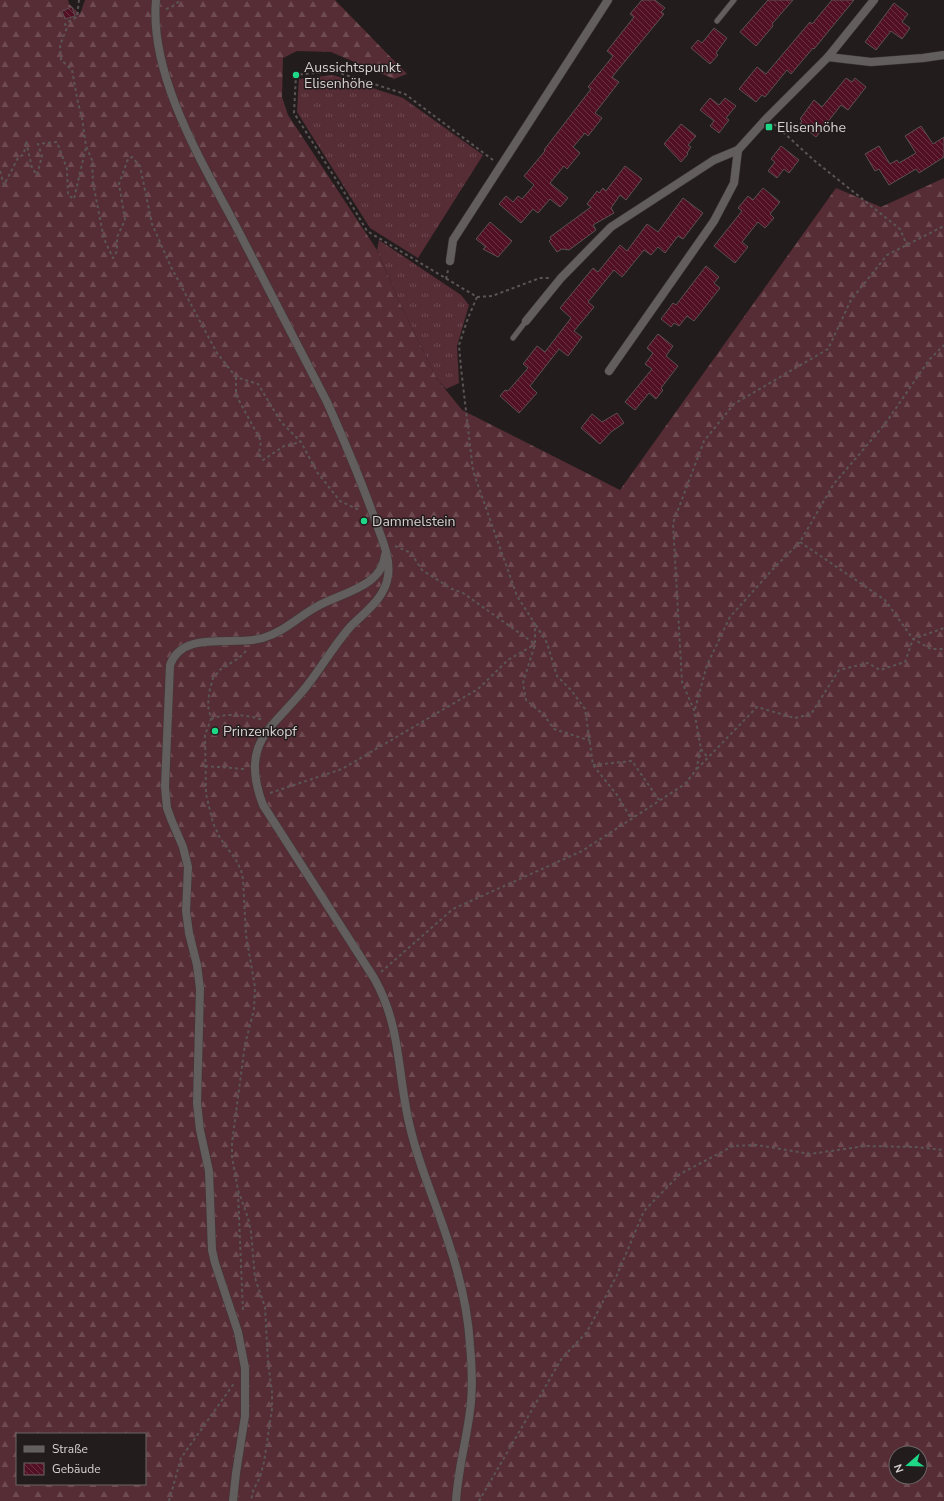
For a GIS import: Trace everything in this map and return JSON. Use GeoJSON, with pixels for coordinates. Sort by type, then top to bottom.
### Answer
{"type":"FeatureCollection","features":[{"type":"Feature","properties":{"kind":"street"},"geometry":{"type":"LineString","coordinates":[[156,0],[156,34],[162,61],[171,90],[190,137],[327,402],[342,436],[386,550],[388,575],[382,592],[372,606],[344,635],[306,687],[273,723],[262,739],[256,755],[254,770],[263,805],[276,828],[374,978],[387,1002],[398,1047],[409,1125],[417,1153],[456,1265],[467,1316],[472,1370],[470,1412],[460,1464],[456,1501]]}},
{"type":"Feature","properties":{"kind":"street"},"geometry":{"type":"LineString","coordinates":[[450,261],[453,240],[608,0]]}},
{"type":"Feature","properties":{"kind":"street"},"geometry":{"type":"LineString","coordinates":[[526,321],[561,278],[611,227],[714,160],[738,150],[767,118],[828,57],[874,0]]}},
{"type":"Feature","properties":{"kind":"street"},"geometry":{"type":"LineString","coordinates":[[828,57],[871,62],[944,55]]}},
{"type":"Feature","properties":{"kind":"street"},"geometry":{"type":"LineString","coordinates":[[609,371],[714,221],[734,183],[738,150]]}},
{"type":"Feature","properties":{"kind":"street"},"geometry":{"type":"LineString","coordinates":[[233,1501],[245,1416],[245,1368],[238,1332],[212,1250],[209,1171],[200,1130],[197,1102],[200,989],[197,965],[189,933],[186,911],[188,867],[183,847],[175,831],[168,808],[165,779],[170,665],[176,652],[196,642],[251,641],[277,633],[318,606],[361,586],[379,571],[384,561],[386,550]]}},
{"type":"Feature","properties":{"kind":"lane"},"geometry":{"type":"LineString","coordinates":[[717,21],[734,0]]}},
{"type":"Feature","properties":{"kind":"lane"},"geometry":{"type":"LineString","coordinates":[[514,338],[526,321]]}},
{"type":"Feature","properties":{"kind":"path"},"geometry":{"type":"LineString","coordinates":[[79,0],[77,17],[65,24],[67,28],[60,45],[61,60],[72,70],[86,146],[92,160],[92,183],[104,239],[113,258],[117,251],[117,237],[125,220],[119,184],[128,159],[132,157],[140,166],[152,224],[171,267],[217,353],[236,377],[258,384],[281,422],[301,442],[317,472],[340,501],[357,509]]}},
{"type":"Feature","properties":{"kind":"path"},"geometry":{"type":"LineString","coordinates":[[155,13],[172,6],[181,0]]}},
{"type":"Feature","properties":{"kind":"path"},"geometry":{"type":"LineString","coordinates":[[500,166],[405,94],[333,71],[296,75],[294,113],[367,231],[477,297],[492,296],[540,278],[561,278]]}},
{"type":"Feature","properties":{"kind":"path"},"geometry":{"type":"LineString","coordinates":[[767,118],[816,162],[900,229],[907,245]]}},
{"type":"Feature","properties":{"kind":"path"},"geometry":{"type":"LineString","coordinates":[[0,171],[4,185],[18,158],[24,154],[26,141],[32,168],[37,175],[42,156],[38,144],[57,142],[67,170],[68,195],[74,199],[86,146]]}},
{"type":"Feature","properties":{"kind":"path"},"geometry":{"type":"LineString","coordinates":[[696,770],[701,749],[694,710],[682,682],[673,524],[704,442],[734,404],[828,349],[851,300],[887,254],[944,226]]}},
{"type":"Feature","properties":{"kind":"path"},"geometry":{"type":"LineString","coordinates":[[477,297],[459,345],[473,471],[517,596],[547,643],[558,676],[585,709],[591,741],[593,765],[617,795],[632,820]]}},
{"type":"Feature","properties":{"kind":"path"},"geometry":{"type":"LineString","coordinates":[[694,710],[707,665],[730,617],[773,569],[800,542],[833,485],[884,424],[929,360],[944,345]]}},
{"type":"Feature","properties":{"kind":"path"},"geometry":{"type":"LineString","coordinates":[[236,377],[236,395],[260,441],[259,454],[263,460],[284,446],[301,442]]}},
{"type":"Feature","properties":{"kind":"path"},"geometry":{"type":"LineString","coordinates":[[382,540],[411,553],[422,570],[452,590],[463,593],[535,644]]}},
{"type":"Feature","properties":{"kind":"path"},"geometry":{"type":"LineString","coordinates":[[800,542],[885,600],[913,639],[931,649],[944,649]]}},
{"type":"Feature","properties":{"kind":"path"},"geometry":{"type":"LineString","coordinates":[[535,624],[535,644],[523,683],[526,700],[544,714],[554,729],[591,741]]}},
{"type":"Feature","properties":{"kind":"path"},"geometry":{"type":"LineString","coordinates":[[913,639],[944,628]]}},
{"type":"Feature","properties":{"kind":"path"},"geometry":{"type":"LineString","coordinates":[[374,978],[453,909],[582,852],[685,784],[696,770],[757,707],[795,718],[811,714],[839,670],[868,663],[880,670],[905,662],[913,639]]}},
{"type":"Feature","properties":{"kind":"path"},"geometry":{"type":"LineString","coordinates":[[243,1314],[238,1190],[232,1157],[232,1143],[245,1044],[254,1010],[255,987],[246,935],[243,879],[236,860],[220,838],[213,823],[206,794],[205,735],[211,719],[208,706],[209,693],[213,678],[221,669],[239,658],[248,649],[251,641]]}},
{"type":"Feature","properties":{"kind":"path"},"geometry":{"type":"LineString","coordinates":[[260,796],[342,769],[478,690],[508,660],[535,644]]}},
{"type":"Feature","properties":{"kind":"path"},"geometry":{"type":"LineString","coordinates":[[211,719],[222,715],[248,716],[273,723]]}},
{"type":"Feature","properties":{"kind":"path"},"geometry":{"type":"LineString","coordinates":[[701,749],[708,758]]}},
{"type":"Feature","properties":{"kind":"path"},"geometry":{"type":"LineString","coordinates":[[593,765],[632,761],[659,800]]}},
{"type":"Feature","properties":{"kind":"path"},"geometry":{"type":"LineString","coordinates":[[205,766],[254,770]]}},
{"type":"Feature","properties":{"kind":"path"},"geometry":{"type":"LineString","coordinates":[[479,1501],[562,1358],[587,1332],[617,1275],[644,1211],[680,1174],[733,1146],[757,1145],[810,1154],[865,1146],[915,1147],[944,1150]]}},
{"type":"Feature","properties":{"kind":"path"},"geometry":{"type":"LineString","coordinates":[[238,1190],[248,1218],[251,1232],[255,1278],[265,1307],[268,1362],[272,1392],[271,1416],[264,1462],[260,1477],[253,1491],[251,1501]]}},
{"type":"Feature","properties":{"kind":"path"},"geometry":{"type":"LineString","coordinates":[[170,1501],[181,1458],[245,1368]]}},
{"type":"Feature","properties":{"kind":"green space"},"geometry":{"type":"Polygon","coordinates":[[[0,0],[68,0],[69,4],[80,14],[85,0],[335,0],[407,74],[394,79],[331,52],[297,51],[283,58],[282,97],[288,115],[377,250],[398,299],[437,379],[462,410],[620,490],[836,188],[881,207],[944,178],[944,1501],[0,1501],[0,0]]]}},
{"type":"Feature","properties":{"kind":"green space"},"geometry":{"type":"Polygon","coordinates":[[[333,75],[403,98],[483,155],[418,258],[370,228],[297,112],[299,79],[333,75]]]}},
{"type":"Feature","properties":{"kind":"green space"},"geometry":{"type":"Polygon","coordinates":[[[379,240],[461,295],[469,305],[457,346],[459,383],[446,389],[437,379],[398,299],[377,250],[379,240]]]}},
{"type":"Feature","properties":{"kind":"building"},"geometry":{"type":"Polygon","coordinates":[[[642,0],[655,0],[665,8],[661,12],[664,14],[612,77],[619,82],[595,113],[602,118],[588,136],[585,133],[573,147],[580,153],[567,169],[564,166],[550,183],[568,198],[560,207],[550,199],[538,213],[533,209],[521,223],[499,204],[506,196],[513,202],[518,196],[522,199],[534,185],[524,176],[545,151],[544,150],[591,89],[588,87],[613,56],[607,51],[634,17],[630,14],[642,0]]]}},
{"type":"Feature","properties":{"kind":"building"},"geometry":{"type":"Polygon","coordinates":[[[768,0],[793,0],[772,24],[773,26],[756,46],[740,32],[768,0]]]}},
{"type":"Feature","properties":{"kind":"building"},"geometry":{"type":"Polygon","coordinates":[[[832,0],[854,0],[814,49],[813,48],[791,74],[787,70],[765,97],[762,95],[756,102],[739,89],[757,67],[766,74],[810,22],[812,24],[832,0]]]}},
{"type":"Feature","properties":{"kind":"building"},"geometry":{"type":"Polygon","coordinates":[[[894,3],[908,14],[902,22],[910,28],[902,39],[891,31],[876,50],[865,42],[894,3]]]}},
{"type":"Feature","properties":{"kind":"building"},"geometry":{"type":"Polygon","coordinates":[[[72,7],[75,16],[65,19],[62,11],[72,7]]]}},
{"type":"Feature","properties":{"kind":"building"},"geometry":{"type":"Polygon","coordinates":[[[714,28],[727,38],[716,53],[718,55],[710,64],[691,48],[698,40],[702,43],[714,28]]]}},
{"type":"Feature","properties":{"kind":"building"},"geometry":{"type":"Polygon","coordinates":[[[846,78],[852,82],[855,78],[866,87],[848,110],[841,105],[816,137],[800,124],[802,121],[800,119],[814,100],[822,107],[846,78]]]}},
{"type":"Feature","properties":{"kind":"building"},"geometry":{"type":"Polygon","coordinates":[[[710,98],[719,105],[725,98],[736,106],[726,118],[729,120],[719,133],[710,126],[714,121],[700,110],[710,98]]]}},
{"type":"Feature","properties":{"kind":"building"},"geometry":{"type":"Polygon","coordinates":[[[681,124],[696,136],[688,145],[691,147],[687,153],[688,154],[681,162],[664,144],[681,124]]]}},
{"type":"Feature","properties":{"kind":"building"},"geometry":{"type":"Polygon","coordinates":[[[921,126],[933,144],[944,137],[944,157],[919,173],[916,169],[889,185],[879,169],[875,171],[865,154],[879,146],[890,164],[897,160],[899,163],[916,153],[905,136],[921,126]]]}},
{"type":"Feature","properties":{"kind":"building"},"geometry":{"type":"Polygon","coordinates":[[[781,146],[799,160],[789,173],[784,169],[777,178],[768,171],[775,162],[771,159],[781,146]]]}},
{"type":"Feature","properties":{"kind":"building"},"geometry":{"type":"Polygon","coordinates":[[[625,166],[642,179],[626,200],[620,195],[611,208],[614,213],[593,225],[596,230],[569,250],[562,249],[557,252],[549,241],[551,239],[550,237],[591,207],[587,204],[597,191],[599,193],[603,188],[606,191],[625,166]]]}},
{"type":"Feature","properties":{"kind":"building"},"geometry":{"type":"Polygon","coordinates":[[[763,188],[780,202],[770,214],[774,218],[765,228],[758,222],[742,242],[748,247],[735,263],[714,246],[742,211],[738,208],[748,196],[753,200],[763,188]]]}},
{"type":"Feature","properties":{"kind":"building"},"geometry":{"type":"Polygon","coordinates":[[[683,198],[703,213],[683,239],[678,236],[665,253],[658,247],[651,255],[644,250],[622,277],[614,270],[588,302],[594,307],[574,331],[582,337],[568,356],[559,349],[530,386],[537,393],[519,413],[500,396],[505,390],[508,391],[528,368],[523,364],[537,346],[545,352],[571,318],[560,308],[593,268],[598,272],[620,245],[627,251],[647,224],[658,232],[683,198]]]}},
{"type":"Feature","properties":{"kind":"building"},"geometry":{"type":"Polygon","coordinates":[[[490,222],[512,241],[498,257],[483,249],[486,247],[476,239],[490,222]]]}},
{"type":"Feature","properties":{"kind":"building"},"geometry":{"type":"Polygon","coordinates":[[[706,266],[719,277],[714,283],[720,288],[694,321],[687,316],[679,326],[674,323],[671,327],[661,319],[673,303],[676,305],[706,266]]]}},
{"type":"Feature","properties":{"kind":"building"},"geometry":{"type":"Polygon","coordinates":[[[658,334],[673,346],[666,356],[678,366],[661,388],[663,390],[656,399],[649,393],[635,410],[625,402],[652,369],[645,364],[653,353],[647,348],[658,334]]]}},
{"type":"Feature","properties":{"kind":"building"},"geometry":{"type":"Polygon","coordinates":[[[617,413],[624,423],[611,432],[600,444],[581,428],[592,414],[602,422],[617,413]]]}},
{"type":"Feature","properties":{"kind":"place","name":"Aussichtspunkt Elisenhöhe"},"geometry":{"type":"Point","coordinates":[296,75]}},
{"type":"Feature","properties":{"kind":"place","name":"Elisenhöhe"},"geometry":{"type":"Point","coordinates":[769,127]}},
{"type":"Feature","properties":{"kind":"place","name":"Dammelstein"},"geometry":{"type":"Point","coordinates":[364,521]}},
{"type":"Feature","properties":{"kind":"place","name":"Prinzenkopf"},"geometry":{"type":"Point","coordinates":[215,731]}}]}
